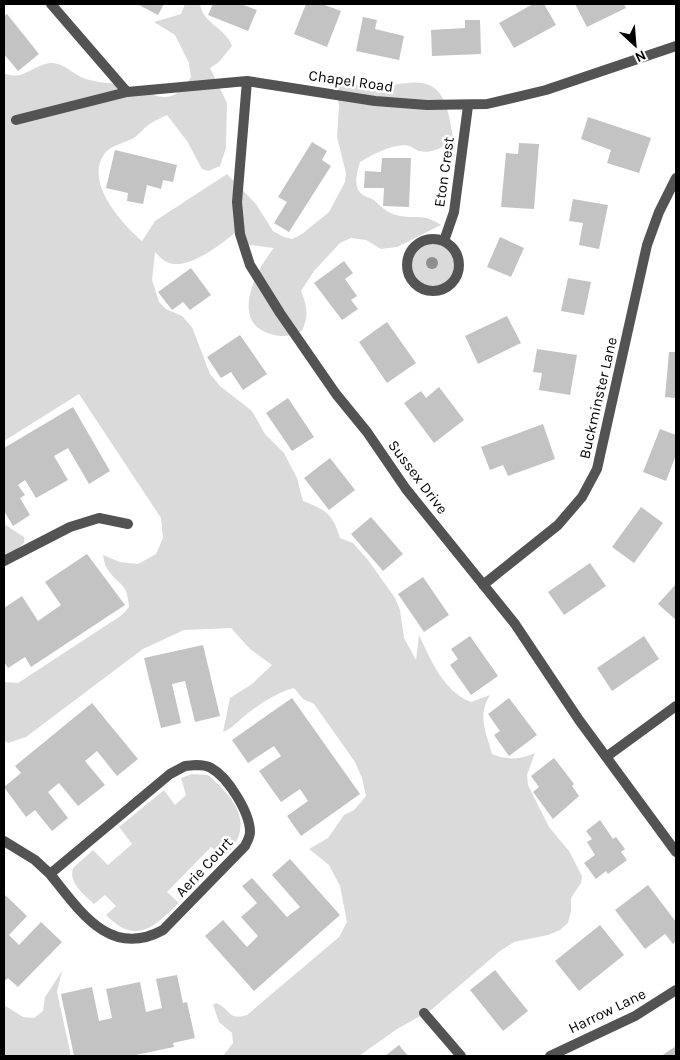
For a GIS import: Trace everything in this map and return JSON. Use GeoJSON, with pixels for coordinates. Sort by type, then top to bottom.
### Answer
{"type":"FeatureCollection","features":[{"type":"Feature","properties":{"kind":"street"},"geometry":{"type":"LineString","coordinates":[[51,4],[127,92]]}},
{"type":"Feature","properties":{"kind":"street","name":"Chapel Road"},"geometry":{"type":"LineString","coordinates":[[16,120],[127,92],[248,82],[376,101],[468,106],[518,98],[676,46]]}},
{"type":"Feature","properties":{"kind":"street","name":"Sussex Drive"},"geometry":{"type":"LineString","coordinates":[[248,82],[237,202],[240,234],[250,265],[280,313],[336,394],[367,432],[406,489],[515,624],[606,757],[676,852]]}},
{"type":"Feature","properties":{"kind":"street","name":"Eton Crest"},"geometry":{"type":"LineString","coordinates":[[444,241],[454,212],[468,106]]}},
{"type":"Feature","properties":{"kind":"street","name":"Buckminster Lane"},"geometry":{"type":"LineString","coordinates":[[483,585],[558,525],[582,497],[597,469],[647,245],[659,212],[676,178]]}},
{"type":"Feature","properties":{"kind":"street"},"geometry":{"type":"LineString","coordinates":[[436,239],[444,241],[456,253],[459,271],[450,285],[436,291],[421,289],[409,277],[407,261],[409,253],[421,242],[436,239]]}},
{"type":"Feature","properties":{"kind":"street"},"geometry":{"type":"LineString","coordinates":[[4,561],[70,527],[99,518],[128,524]]}},
{"type":"Feature","properties":{"kind":"street"},"geometry":{"type":"LineString","coordinates":[[606,757],[676,706]]}},
{"type":"Feature","properties":{"kind":"street","name":"Aerie Court"},"geometry":{"type":"LineString","coordinates":[[4,841],[35,860],[100,930],[124,940],[149,938],[175,920],[245,846],[250,834],[248,814],[219,774],[212,768],[196,764],[185,766],[170,774],[50,874]]}},
{"type":"Feature","properties":{"kind":"street","name":"Harrow Lane"},"geometry":{"type":"LineString","coordinates":[[550,1056],[567,1052],[635,1016],[676,990]]}},
{"type":"Feature","properties":{"kind":"street"},"geometry":{"type":"LineString","coordinates":[[424,1013],[461,1056]]}},
{"type":"Feature","properties":{"kind":"shaded area"},"geometry":{"type":"Polygon","coordinates":[[[185,4],[200,4],[205,16],[224,34],[232,46],[219,62],[210,68],[227,103],[226,148],[220,166],[208,171],[202,169],[187,141],[167,115],[148,125],[135,137],[106,152],[99,167],[99,179],[103,191],[116,214],[142,241],[155,221],[227,174],[256,204],[273,231],[284,237],[292,239],[302,234],[329,212],[345,182],[346,173],[337,137],[339,106],[334,77],[351,84],[371,86],[409,83],[428,84],[442,96],[453,136],[447,143],[439,149],[424,152],[404,145],[381,151],[360,162],[356,179],[357,188],[360,192],[390,213],[430,219],[441,225],[397,247],[381,249],[366,240],[351,238],[340,243],[314,271],[301,291],[306,311],[306,321],[302,331],[293,335],[279,336],[265,332],[255,325],[250,315],[251,292],[261,267],[274,248],[249,245],[236,232],[203,255],[184,263],[175,264],[167,262],[155,252],[152,280],[159,302],[166,309],[182,316],[192,327],[210,374],[220,386],[252,411],[265,434],[284,453],[297,478],[303,501],[318,507],[328,514],[340,538],[353,543],[368,560],[395,598],[400,610],[404,638],[416,660],[419,635],[445,683],[461,697],[471,702],[490,695],[483,717],[492,754],[514,758],[535,753],[527,775],[528,785],[549,827],[569,851],[582,876],[581,883],[571,898],[571,911],[568,923],[560,930],[548,935],[514,942],[500,951],[431,1010],[397,1029],[359,1056],[223,1056],[233,1043],[232,1033],[219,1022],[213,1005],[216,1003],[221,1005],[236,1016],[247,1015],[339,937],[347,922],[340,886],[329,865],[309,849],[328,838],[344,815],[354,810],[366,796],[362,778],[355,762],[314,704],[303,699],[294,688],[266,700],[223,732],[230,698],[252,684],[272,665],[250,649],[231,628],[184,630],[143,649],[26,737],[8,743],[4,740],[4,682],[18,683],[122,615],[129,607],[125,589],[107,569],[103,555],[120,562],[138,564],[156,554],[163,538],[161,518],[79,394],[4,441],[4,73],[17,76],[44,64],[54,63],[87,79],[123,85],[156,96],[170,96],[184,87],[191,77],[189,63],[175,35],[154,22],[181,14],[185,4]]]}},
{"type":"Feature","properties":{"kind":"shaded area"},"geometry":{"type":"Polygon","coordinates":[[[428,239],[438,239],[452,246],[459,260],[459,270],[452,284],[438,291],[428,291],[418,287],[411,280],[407,270],[407,260],[411,250],[418,243],[428,239]]]}},
{"type":"Feature","properties":{"kind":"shaded area"},"geometry":{"type":"Polygon","coordinates":[[[4,524],[24,537],[24,543],[4,561],[4,524]]]}},
{"type":"Feature","properties":{"kind":"shaded area"},"geometry":{"type":"Polygon","coordinates":[[[192,774],[208,775],[227,794],[239,814],[241,824],[239,835],[234,846],[224,857],[211,847],[167,892],[179,903],[153,926],[144,930],[127,930],[106,915],[116,906],[105,895],[94,904],[78,888],[73,879],[73,868],[93,850],[108,865],[132,844],[119,827],[164,790],[175,805],[186,795],[181,778],[192,774]]]}},
{"type":"Feature","properties":{"kind":"shaded area"},"geometry":{"type":"Polygon","coordinates":[[[62,971],[57,992],[71,1056],[4,1056],[4,1005],[23,1017],[34,1018],[43,1011],[45,997],[62,971]]]}},
{"type":"Feature","properties":{"kind":"building"},"geometry":{"type":"Polygon","coordinates":[[[137,4],[164,4],[158,15],[137,4]]]}},
{"type":"Feature","properties":{"kind":"building"},"geometry":{"type":"Polygon","coordinates":[[[213,4],[241,4],[257,10],[248,31],[208,15],[213,4]]]}},
{"type":"Feature","properties":{"kind":"building"},"geometry":{"type":"Polygon","coordinates":[[[306,4],[322,4],[341,11],[327,47],[294,34],[306,4]]]}},
{"type":"Feature","properties":{"kind":"building"},"geometry":{"type":"Polygon","coordinates":[[[533,4],[544,4],[556,25],[514,48],[499,23],[533,4]]]}},
{"type":"Feature","properties":{"kind":"building"},"geometry":{"type":"Polygon","coordinates":[[[575,4],[624,4],[626,8],[587,27],[575,4]]]}},
{"type":"Feature","properties":{"kind":"building"},"geometry":{"type":"Polygon","coordinates":[[[7,14],[39,54],[18,71],[4,54],[4,16],[7,14]]]}},
{"type":"Feature","properties":{"kind":"building"},"geometry":{"type":"Polygon","coordinates":[[[363,17],[377,20],[375,29],[404,36],[399,60],[356,51],[363,17]]]}},
{"type":"Feature","properties":{"kind":"building"},"geometry":{"type":"Polygon","coordinates":[[[465,20],[480,20],[481,54],[432,56],[431,30],[465,28],[465,20]]]}},
{"type":"Feature","properties":{"kind":"building"},"geometry":{"type":"Polygon","coordinates":[[[588,117],[651,138],[639,173],[607,163],[611,150],[581,139],[588,117]]]}},
{"type":"Feature","properties":{"kind":"building"},"geometry":{"type":"Polygon","coordinates":[[[312,142],[327,151],[322,160],[331,166],[289,232],[274,223],[287,202],[278,197],[312,142]]]}},
{"type":"Feature","properties":{"kind":"building"},"geometry":{"type":"Polygon","coordinates":[[[519,143],[539,144],[534,209],[501,207],[506,153],[518,154],[519,143]]]}},
{"type":"Feature","properties":{"kind":"building"},"geometry":{"type":"Polygon","coordinates":[[[115,150],[177,165],[173,182],[163,180],[161,189],[147,185],[143,204],[127,201],[128,193],[106,188],[115,150]]]}},
{"type":"Feature","properties":{"kind":"building"},"geometry":{"type":"Polygon","coordinates":[[[382,158],[411,158],[409,207],[383,206],[384,188],[364,188],[365,171],[381,172],[382,158]]]}},
{"type":"Feature","properties":{"kind":"building"},"geometry":{"type":"Polygon","coordinates":[[[573,199],[608,205],[599,249],[579,245],[583,223],[569,221],[573,199]]]}},
{"type":"Feature","properties":{"kind":"building"},"geometry":{"type":"Polygon","coordinates":[[[500,237],[524,248],[511,277],[487,267],[500,237]]]}},
{"type":"Feature","properties":{"kind":"building"},"geometry":{"type":"Polygon","coordinates":[[[344,261],[353,273],[345,279],[357,296],[351,300],[358,309],[342,320],[314,283],[344,261]]]}},
{"type":"Feature","properties":{"kind":"building"},"geometry":{"type":"Polygon","coordinates":[[[191,268],[211,295],[190,310],[183,302],[172,310],[158,292],[191,268]]]}},
{"type":"Feature","properties":{"kind":"building"},"geometry":{"type":"Polygon","coordinates":[[[568,278],[591,282],[584,315],[561,311],[568,278]]]}},
{"type":"Feature","properties":{"kind":"building"},"geometry":{"type":"Polygon","coordinates":[[[507,316],[521,343],[478,364],[465,336],[507,316]]]}},
{"type":"Feature","properties":{"kind":"building"},"geometry":{"type":"Polygon","coordinates":[[[387,322],[416,363],[387,383],[359,342],[387,322]]]}},
{"type":"Feature","properties":{"kind":"building"},"geometry":{"type":"Polygon","coordinates":[[[240,335],[267,374],[243,390],[231,372],[221,378],[207,357],[240,335]]]}},
{"type":"Feature","properties":{"kind":"building"},"geometry":{"type":"Polygon","coordinates":[[[537,349],[577,355],[570,395],[539,390],[542,373],[533,372],[537,349]]]}},
{"type":"Feature","properties":{"kind":"building"},"geometry":{"type":"Polygon","coordinates":[[[669,352],[676,352],[676,398],[665,397],[669,352]]]}},
{"type":"Feature","properties":{"kind":"building"},"geometry":{"type":"Polygon","coordinates":[[[439,387],[464,420],[434,443],[404,403],[421,391],[426,398],[439,387]]]}},
{"type":"Feature","properties":{"kind":"building"},"geometry":{"type":"Polygon","coordinates":[[[288,398],[314,437],[292,451],[266,413],[288,398]]]}},
{"type":"Feature","properties":{"kind":"building"},"geometry":{"type":"Polygon","coordinates":[[[73,407],[110,471],[89,484],[68,448],[54,456],[68,480],[36,498],[25,480],[18,485],[25,495],[20,498],[30,515],[13,526],[4,511],[4,448],[73,407]]]}},
{"type":"Feature","properties":{"kind":"building"},"geometry":{"type":"Polygon","coordinates":[[[543,424],[555,459],[508,476],[503,465],[490,470],[481,447],[543,424]]]}},
{"type":"Feature","properties":{"kind":"building"},"geometry":{"type":"Polygon","coordinates":[[[660,429],[676,435],[676,455],[666,481],[643,472],[660,429]]]}},
{"type":"Feature","properties":{"kind":"building"},"geometry":{"type":"Polygon","coordinates":[[[330,458],[355,490],[329,510],[304,478],[330,458]]]}},
{"type":"Feature","properties":{"kind":"building"},"geometry":{"type":"Polygon","coordinates":[[[641,507],[663,523],[634,563],[612,547],[641,507]]]}},
{"type":"Feature","properties":{"kind":"building"},"geometry":{"type":"Polygon","coordinates":[[[371,517],[403,554],[383,571],[351,534],[371,517]]]}},
{"type":"Feature","properties":{"kind":"building"},"geometry":{"type":"Polygon","coordinates":[[[87,554],[125,605],[31,667],[25,657],[8,668],[4,662],[4,608],[22,596],[38,621],[61,605],[45,582],[87,554]]]}},
{"type":"Feature","properties":{"kind":"building"},"geometry":{"type":"Polygon","coordinates":[[[590,563],[606,586],[564,615],[548,592],[590,563]]]}},
{"type":"Feature","properties":{"kind":"building"},"geometry":{"type":"Polygon","coordinates":[[[423,577],[449,615],[424,632],[398,594],[423,577]]]}},
{"type":"Feature","properties":{"kind":"building"},"geometry":{"type":"Polygon","coordinates":[[[676,584],[676,620],[658,604],[676,584]]]}},
{"type":"Feature","properties":{"kind":"building"},"geometry":{"type":"Polygon","coordinates":[[[470,636],[498,676],[471,695],[450,665],[458,659],[451,649],[470,636]]]}},
{"type":"Feature","properties":{"kind":"building"},"geometry":{"type":"Polygon","coordinates":[[[644,636],[659,659],[612,691],[597,668],[644,636]]]}},
{"type":"Feature","properties":{"kind":"building"},"geometry":{"type":"Polygon","coordinates":[[[203,645],[220,716],[195,722],[185,681],[172,684],[181,723],[161,728],[144,658],[203,645]]]}},
{"type":"Feature","properties":{"kind":"building"},"geometry":{"type":"Polygon","coordinates":[[[292,698],[360,794],[301,836],[287,816],[308,801],[300,789],[281,802],[259,771],[281,756],[274,746],[248,763],[232,740],[292,698]]]}},
{"type":"Feature","properties":{"kind":"building"},"geometry":{"type":"Polygon","coordinates":[[[509,698],[537,735],[509,756],[494,735],[500,731],[488,714],[509,698]]]}},
{"type":"Feature","properties":{"kind":"building"},"geometry":{"type":"Polygon","coordinates":[[[92,703],[138,759],[117,776],[97,751],[85,761],[105,785],[78,806],[59,783],[48,792],[68,818],[52,831],[35,810],[26,817],[4,787],[21,773],[15,766],[92,703]]]}},
{"type":"Feature","properties":{"kind":"building"},"geometry":{"type":"Polygon","coordinates":[[[554,758],[574,784],[572,786],[579,796],[553,819],[533,792],[539,787],[531,776],[554,758]]]}},
{"type":"Feature","properties":{"kind":"building"},"geometry":{"type":"Polygon","coordinates":[[[600,820],[613,839],[616,837],[625,849],[621,852],[627,860],[608,874],[606,871],[596,879],[584,863],[595,855],[587,842],[592,839],[586,831],[600,820]]]}},
{"type":"Feature","properties":{"kind":"building"},"geometry":{"type":"Polygon","coordinates":[[[290,859],[340,915],[254,991],[205,936],[223,920],[247,947],[258,936],[241,917],[257,903],[242,886],[252,878],[287,917],[300,907],[272,875],[290,859]]]}},
{"type":"Feature","properties":{"kind":"building"},"geometry":{"type":"Polygon","coordinates":[[[648,885],[676,922],[676,941],[673,944],[665,934],[645,949],[615,910],[648,885]]]}},
{"type":"Feature","properties":{"kind":"building"},"geometry":{"type":"Polygon","coordinates":[[[4,894],[27,916],[9,935],[19,945],[41,922],[62,942],[18,987],[8,978],[4,982],[4,894]]]}},
{"type":"Feature","properties":{"kind":"building"},"geometry":{"type":"Polygon","coordinates":[[[600,925],[624,955],[579,991],[555,961],[600,925]]]}},
{"type":"Feature","properties":{"kind":"building"},"geometry":{"type":"Polygon","coordinates":[[[495,970],[528,1011],[503,1031],[470,990],[495,970]]]}},
{"type":"Feature","properties":{"kind":"building"},"geometry":{"type":"Polygon","coordinates":[[[177,975],[183,1003],[187,1002],[195,1038],[173,1043],[174,1047],[131,1056],[74,1056],[61,994],[92,987],[99,1021],[112,1018],[106,989],[140,982],[146,1012],[162,1008],[156,979],[177,975]]]}},
{"type":"Feature","properties":{"kind":"building"},"geometry":{"type":"Polygon","coordinates":[[[399,1045],[408,1056],[385,1056],[399,1045]]]}},
{"type":"Feature","properties":{"kind":"building"},"geometry":{"type":"Polygon","coordinates":[[[676,1046],[676,1056],[661,1056],[676,1046]]]}}]}
